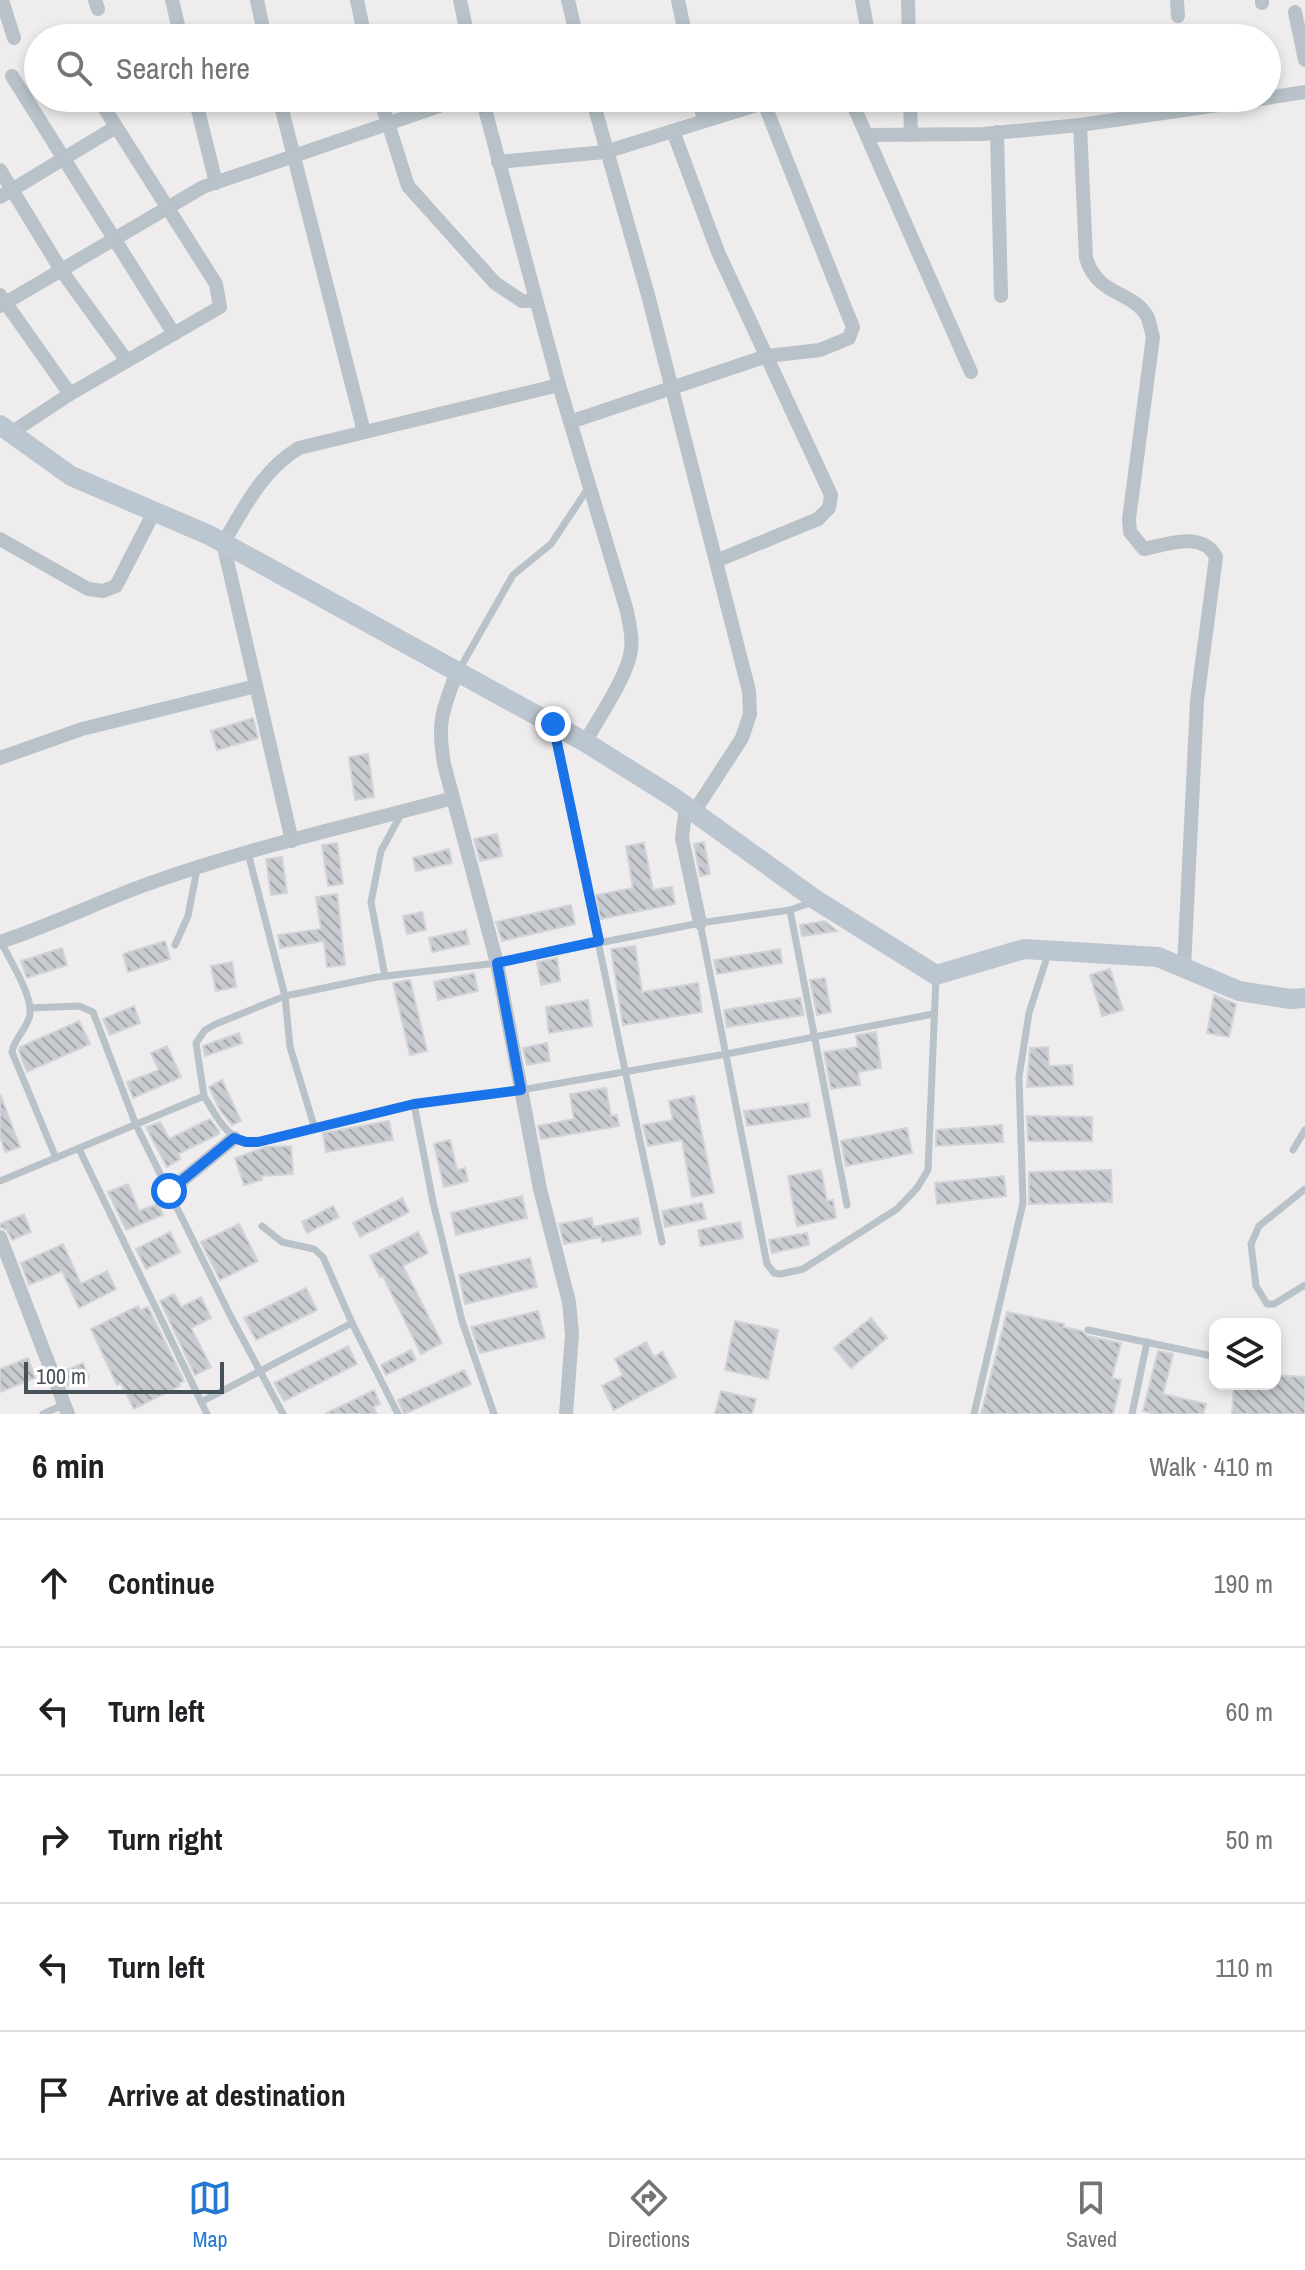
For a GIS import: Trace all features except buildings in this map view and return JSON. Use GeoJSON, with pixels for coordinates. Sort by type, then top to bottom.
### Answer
{"type":"FeatureCollection","features":[{"type":"Feature","properties":{"kind":"street"},"geometry":{"type":"LineString","coordinates":[[2,0],[14,38]]}},
{"type":"Feature","properties":{"kind":"street"},"geometry":{"type":"LineString","coordinates":[[172,0],[178,24]]}},
{"type":"Feature","properties":{"kind":"street"},"geometry":{"type":"LineString","coordinates":[[257,0],[262,24]]}},
{"type":"Feature","properties":{"kind":"street"},"geometry":{"type":"LineString","coordinates":[[357,0],[362,24]]}},
{"type":"Feature","properties":{"kind":"street"},"geometry":{"type":"LineString","coordinates":[[460,0],[465,24]]}},
{"type":"Feature","properties":{"kind":"street"},"geometry":{"type":"LineString","coordinates":[[568,0],[574,24]]}},
{"type":"Feature","properties":{"kind":"street"},"geometry":{"type":"LineString","coordinates":[[678,0],[683,24]]}},
{"type":"Feature","properties":{"kind":"street"},"geometry":{"type":"LineString","coordinates":[[862,0],[866,24]]}},
{"type":"Feature","properties":{"kind":"street"},"geometry":{"type":"LineString","coordinates":[[908,0],[909,24]]}},
{"type":"Feature","properties":{"kind":"street"},"geometry":{"type":"LineString","coordinates":[[1177,0],[1178,16]]}},
{"type":"Feature","properties":{"kind":"street"},"geometry":{"type":"LineString","coordinates":[[1295,12],[1305,60]]}},
{"type":"Feature","properties":{"kind":"street"},"geometry":{"type":"LineString","coordinates":[[12,76],[24,95]]}},
{"type":"Feature","properties":{"kind":"street"},"geometry":{"type":"LineString","coordinates":[[1281,96],[1305,92]]}},
{"type":"Feature","properties":{"kind":"street"},"geometry":{"type":"LineString","coordinates":[[35,112],[174,334]]}},
{"type":"Feature","properties":{"kind":"street"},"geometry":{"type":"LineString","coordinates":[[107,112],[216,284],[220,307],[6,429],[71,476],[223,543],[585,742],[690,809],[816,900],[936,975],[1024,949],[1158,957],[1239,991],[1291,999],[1305,998]]}},
{"type":"Feature","properties":{"kind":"street"},"geometry":{"type":"LineString","coordinates":[[198,112],[216,183]]}},
{"type":"Feature","properties":{"kind":"street"},"geometry":{"type":"LineString","coordinates":[[282,112],[364,432]]}},
{"type":"Feature","properties":{"kind":"street"},"geometry":{"type":"LineString","coordinates":[[384,112],[408,186],[495,283],[522,301],[536,301]]}},
{"type":"Feature","properties":{"kind":"street"},"geometry":{"type":"LineString","coordinates":[[70,394],[2,301],[203,187],[423,112]]}},
{"type":"Feature","properties":{"kind":"street"},"geometry":{"type":"LineString","coordinates":[[486,112],[559,385],[627,611],[631,651],[585,742]]}},
{"type":"Feature","properties":{"kind":"street"},"geometry":{"type":"LineString","coordinates":[[595,112],[648,295],[749,691],[750,714],[742,738],[690,809],[682,838],[700,923]]}},
{"type":"Feature","properties":{"kind":"street"},"geometry":{"type":"LineString","coordinates":[[702,112],[704,121]]}},
{"type":"Feature","properties":{"kind":"street"},"geometry":{"type":"LineString","coordinates":[[498,162],[605,152],[734,112]]}},
{"type":"Feature","properties":{"kind":"street"},"geometry":{"type":"LineString","coordinates":[[570,422],[767,356],[820,350],[849,338],[853,327],[768,112]]}},
{"type":"Feature","properties":{"kind":"street"},"geometry":{"type":"LineString","coordinates":[[857,112],[971,372]]}},
{"type":"Feature","properties":{"kind":"street"},"geometry":{"type":"LineString","coordinates":[[910,112],[911,135]]}},
{"type":"Feature","properties":{"kind":"street"},"geometry":{"type":"LineString","coordinates":[[868,135],[997,132],[1080,125],[1141,112]]}},
{"type":"Feature","properties":{"kind":"street"},"geometry":{"type":"LineString","coordinates":[[1080,125],[1086,258],[1091,274],[1139,307],[1148,318],[1153,337],[1129,519],[1130,532],[1144,549],[1187,541],[1202,542],[1210,547],[1216,557],[1197,701],[1184,968]]}},
{"type":"Feature","properties":{"kind":"street"},"geometry":{"type":"LineString","coordinates":[[6,193],[116,127]]}},
{"type":"Feature","properties":{"kind":"street"},"geometry":{"type":"LineString","coordinates":[[673,131],[718,252],[831,495],[829,508],[818,519],[716,561]]}},
{"type":"Feature","properties":{"kind":"street"},"geometry":{"type":"LineString","coordinates":[[997,132],[1001,296]]}},
{"type":"Feature","properties":{"kind":"street"},"geometry":{"type":"LineString","coordinates":[[0,170],[6,193],[127,361]]}},
{"type":"Feature","properties":{"kind":"street"},"geometry":{"type":"LineString","coordinates":[[292,841],[223,543],[264,476],[279,460],[299,448],[559,385]]}},
{"type":"Feature","properties":{"kind":"street"},"geometry":{"type":"LineString","coordinates":[[0,539],[88,589],[103,591],[116,586],[154,512]]}},
{"type":"Feature","properties":{"kind":"street"},"geometry":{"type":"LineString","coordinates":[[457,672],[441,713],[439,735],[497,963],[540,1189],[569,1302],[572,1334],[566,1414]]}},
{"type":"Feature","properties":{"kind":"street"},"geometry":{"type":"LineString","coordinates":[[0,758],[82,729],[256,686]]}},
{"type":"Feature","properties":{"kind":"street"},"geometry":{"type":"LineString","coordinates":[[0,942],[50,925],[143,886],[248,853],[453,798]]}},
{"type":"Feature","properties":{"kind":"street"},"geometry":{"type":"LineString","coordinates":[[169,1191],[234,1138]]}},
{"type":"Feature","properties":{"kind":"street"},"geometry":{"type":"LineString","coordinates":[[0,1237],[67,1409]]}},
{"type":"Feature","properties":{"kind":"lane"},"geometry":{"type":"LineString","coordinates":[[457,672],[513,575],[551,544],[589,487]]}},
{"type":"Feature","properties":{"kind":"lane"},"geometry":{"type":"LineString","coordinates":[[553,724],[662,1242]]}},
{"type":"Feature","properties":{"kind":"lane"},"geometry":{"type":"LineString","coordinates":[[385,976],[371,902],[381,851],[403,812]]}},
{"type":"Feature","properties":{"kind":"lane"},"geometry":{"type":"LineString","coordinates":[[248,853],[285,996],[290,1047],[315,1129]]}},
{"type":"Feature","properties":{"kind":"lane"},"geometry":{"type":"LineString","coordinates":[[175,945],[188,916],[197,869]]}},
{"type":"Feature","properties":{"kind":"lane"},"geometry":{"type":"LineString","coordinates":[[816,900],[790,910],[599,941],[497,963],[385,976],[285,996],[216,1024],[198,1038],[196,1043],[204,1096],[227,1134],[246,1142],[258,1142],[414,1104],[521,1090],[933,1014]]}},
{"type":"Feature","properties":{"kind":"lane"},"geometry":{"type":"LineString","coordinates":[[790,910],[847,1205]]}},
{"type":"Feature","properties":{"kind":"lane"},"geometry":{"type":"LineString","coordinates":[[700,923],[767,1264],[774,1273],[803,1269],[897,1209],[917,1188],[928,1170],[936,975]]}},
{"type":"Feature","properties":{"kind":"lane"},"geometry":{"type":"LineString","coordinates":[[0,942],[27,995],[30,1008],[30,1016],[13,1043],[12,1052],[56,1158]]}},
{"type":"Feature","properties":{"kind":"lane"},"geometry":{"type":"LineString","coordinates":[[974,1414],[1023,1203],[1019,1077],[1029,1013],[1049,951]]}},
{"type":"Feature","properties":{"kind":"lane"},"geometry":{"type":"LineString","coordinates":[[30,1008],[79,1006],[93,1012],[136,1125],[283,1414]]}},
{"type":"Feature","properties":{"kind":"lane"},"geometry":{"type":"LineString","coordinates":[[0,1181],[204,1096]]}},
{"type":"Feature","properties":{"kind":"lane"},"geometry":{"type":"LineString","coordinates":[[414,1104],[433,1202],[462,1321],[494,1414]]}},
{"type":"Feature","properties":{"kind":"lane"},"geometry":{"type":"LineString","coordinates":[[1293,1150],[1305,1130]]}},
{"type":"Feature","properties":{"kind":"lane"},"geometry":{"type":"LineString","coordinates":[[79,1149],[207,1414]]}},
{"type":"Feature","properties":{"kind":"lane"},"geometry":{"type":"LineString","coordinates":[[1305,1189],[1259,1226],[1251,1244],[1256,1286],[1267,1304],[1274,1304],[1305,1285]]}},
{"type":"Feature","properties":{"kind":"lane"},"geometry":{"type":"LineString","coordinates":[[262,1226],[282,1242],[314,1249],[323,1257],[398,1414]]}},
{"type":"Feature","properties":{"kind":"lane"},"geometry":{"type":"LineString","coordinates":[[201,1402],[352,1323]]}},
{"type":"Feature","properties":{"kind":"lane"},"geometry":{"type":"LineString","coordinates":[[1088,1330],[1209,1355]]}},
{"type":"Feature","properties":{"kind":"lane"},"geometry":{"type":"LineString","coordinates":[[1132,1414],[1147,1342]]}},
{"type":"Feature","properties":{"kind":"lane"},"geometry":{"type":"LineString","coordinates":[[43,1414],[67,1409]]}},
{"type":"Feature","properties":{"kind":"route"},"geometry":{"type":"LineString","coordinates":[[169,1191],[234,1138],[258,1142],[414,1104],[521,1090],[497,963],[599,941],[553,724]]}}]}
